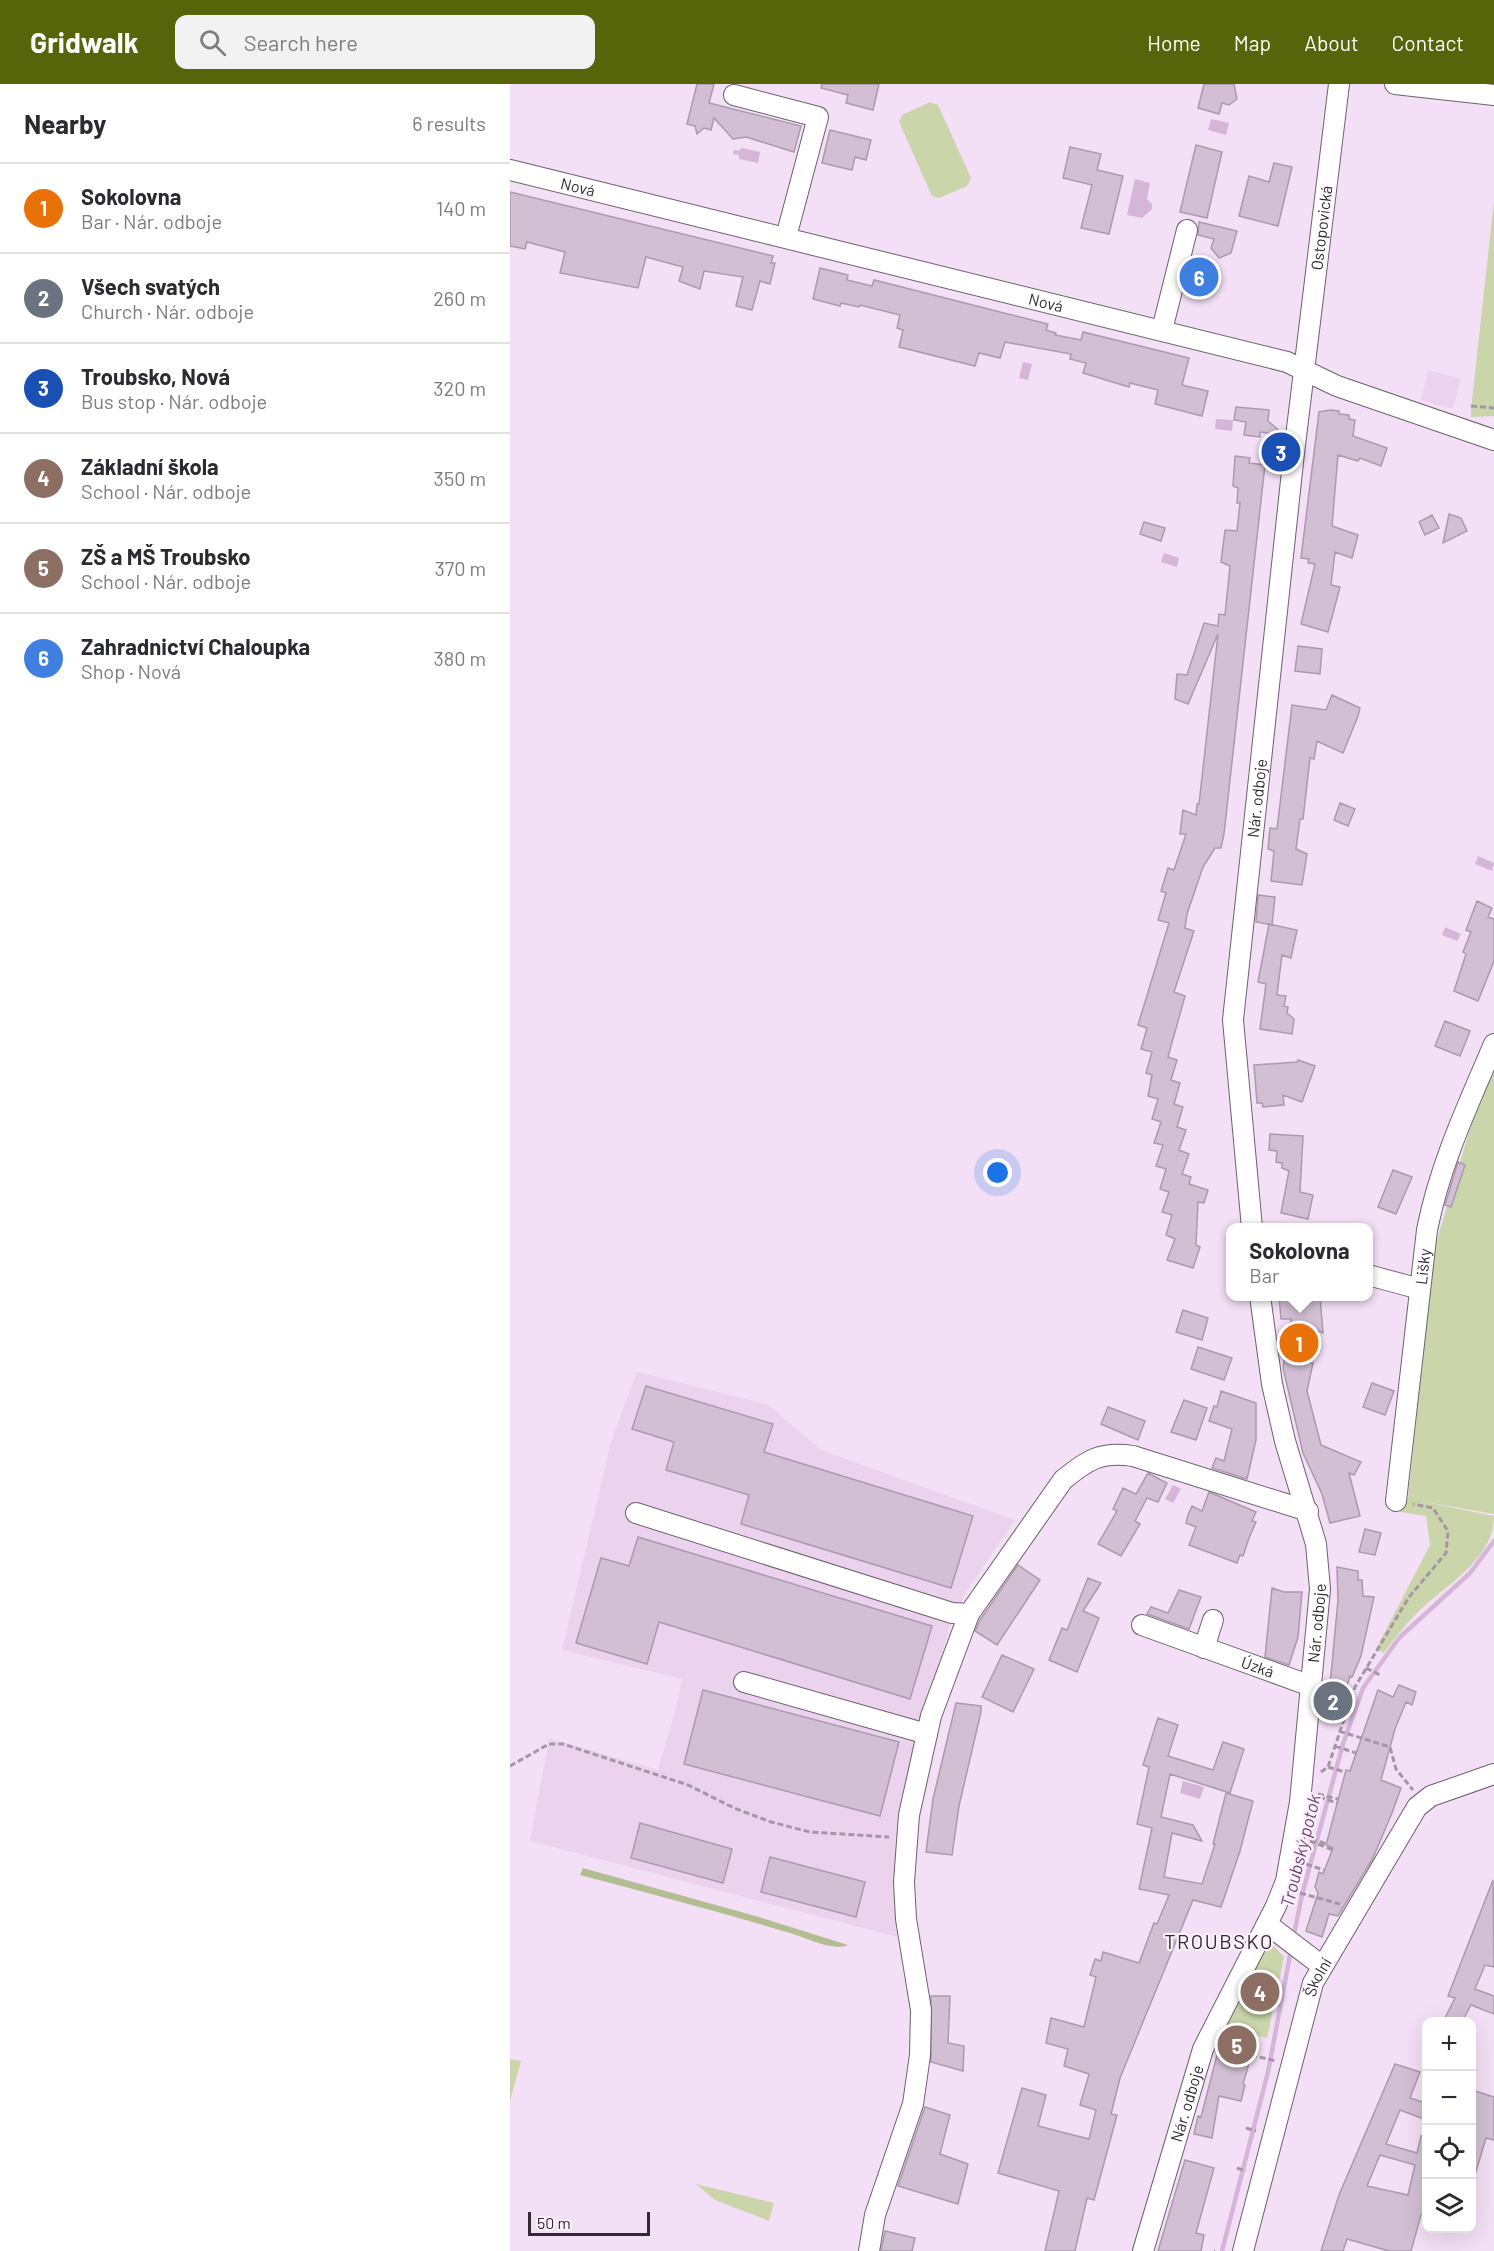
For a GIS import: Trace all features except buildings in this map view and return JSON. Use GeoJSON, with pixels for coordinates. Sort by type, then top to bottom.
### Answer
{"type":"FeatureCollection","features":[{"type":"Feature","properties":{"kind":"street","name":"Ostopovická"},"geometry":{"type":"LineString","coordinates":[[1304,370],[1339,84]]}},
{"type":"Feature","properties":{"kind":"street"},"geometry":{"type":"LineString","coordinates":[[1395,84],[1494,95]]}},
{"type":"Feature","properties":{"kind":"street"},"geometry":{"type":"LineString","coordinates":[[734,95],[818,117],[786,237]]}},
{"type":"Feature","properties":{"kind":"street","name":"Nová"},"geometry":{"type":"LineString","coordinates":[[510,170],[1287,362],[1337,386],[1494,440]]}},
{"type":"Feature","properties":{"kind":"street"},"geometry":{"type":"LineString","coordinates":[[1161,330],[1187,230]]}},
{"type":"Feature","properties":{"kind":"street","name":"Nár. odboje"},"geometry":{"type":"LineString","coordinates":[[1252,1223],[1233,1020],[1304,370]]}},
{"type":"Feature","properties":{"kind":"street","name":"Lišky"},"geometry":{"type":"LineString","coordinates":[[1396,1501],[1427,1230],[1439,1179],[1494,1044]]}},
{"type":"Feature","properties":{"kind":"street"},"geometry":{"type":"LineString","coordinates":[[1373,1276],[1420,1289]]}},
{"type":"Feature","properties":{"kind":"street","name":"Nár. odboje"},"geometry":{"type":"LineString","coordinates":[[1143,2251],[1203,2049],[1267,1924],[1286,1881],[1294,1850],[1320,1589],[1316,1544],[1308,1511],[1285,1441],[1272,1384],[1261,1301]]}},
{"type":"Feature","properties":{"kind":"street"},"geometry":{"type":"LineString","coordinates":[[869,2251],[875,2215],[913,2104],[920,2055],[921,2010],[906,1919],[904,1882],[906,1837],[931,1716],[969,1614],[1063,1480],[1096,1457],[1114,1453],[1133,1456],[1308,1511]]}},
{"type":"Feature","properties":{"kind":"street"},"geometry":{"type":"LineString","coordinates":[[636,1513],[952,1613],[969,1614]]}},
{"type":"Feature","properties":{"kind":"street"},"geometry":{"type":"LineString","coordinates":[[1204,1648],[1213,1620]]}},
{"type":"Feature","properties":{"kind":"street","name":"Úzká"},"geometry":{"type":"LineString","coordinates":[[1142,1625],[1311,1686]]}},
{"type":"Feature","properties":{"kind":"street"},"geometry":{"type":"LineString","coordinates":[[744,1682],[927,1734]]}},
{"type":"Feature","properties":{"kind":"street"},"geometry":{"type":"LineString","coordinates":[[1423,1800],[1494,1774]]}},
{"type":"Feature","properties":{"kind":"street","name":"Školní"},"geometry":{"type":"LineString","coordinates":[[1243,2251],[1306,2001],[1322,1966],[1423,1800]]}},
{"type":"Feature","properties":{"kind":"street"},"geometry":{"type":"LineString","coordinates":[[1267,1924],[1322,1966]]}},
{"type":"Feature","properties":{"kind":"path"},"geometry":{"type":"LineString","coordinates":[[1471,406],[1494,408]]}},
{"type":"Feature","properties":{"kind":"path"},"geometry":{"type":"LineString","coordinates":[[1396,1501],[1433,1508],[1448,1531],[1446,1553],[1409,1597],[1366,1668],[1355,1687],[1339,1731],[1390,1747],[1401,1779],[1423,1800]]}},
{"type":"Feature","properties":{"kind":"path"},"geometry":{"type":"LineString","coordinates":[[1366,1668],[1380,1675]]}},
{"type":"Feature","properties":{"kind":"path"},"geometry":{"type":"LineString","coordinates":[[1318,1716],[1342,1723]]}},
{"type":"Feature","properties":{"kind":"path"},"geometry":{"type":"LineString","coordinates":[[510,1766],[549,1744],[563,1744],[688,1785],[734,1808],[771,1822],[821,1833],[855,1837],[906,1837]]}},
{"type":"Feature","properties":{"kind":"path"},"geometry":{"type":"LineString","coordinates":[[1335,1746],[1354,1752]]}},
{"type":"Feature","properties":{"kind":"path"},"geometry":{"type":"LineString","coordinates":[[1328,1767],[1345,1772]]}},
{"type":"Feature","properties":{"kind":"path"},"geometry":{"type":"LineString","coordinates":[[1318,1795],[1337,1801]]}},
{"type":"Feature","properties":{"kind":"path"},"geometry":{"type":"LineString","coordinates":[[1310,1840],[1333,1850]]}},
{"type":"Feature","properties":{"kind":"path"},"geometry":{"type":"LineString","coordinates":[[1303,1863],[1322,1869]]}},
{"type":"Feature","properties":{"kind":"path"},"geometry":{"type":"LineString","coordinates":[[1294,1891],[1356,1908]]}},
{"type":"Feature","properties":{"kind":"path"},"geometry":{"type":"LineString","coordinates":[[1251,2055],[1278,2062]]}},
{"type":"Feature","properties":{"kind":"path"},"geometry":{"type":"LineString","coordinates":[[1246,2128],[1261,2132]]}},
{"type":"Feature","properties":{"kind":"path"},"geometry":{"type":"LineString","coordinates":[[1237,2168],[1251,2172]]}},
{"type":"Feature","properties":{"kind":"shaded area"},"geometry":{"type":"Polygon","coordinates":[[[1211,119],[1229,123],[1226,135],[1208,130],[1211,119]]]}},
{"type":"Feature","properties":{"kind":"shaded area"},"geometry":{"type":"Polygon","coordinates":[[[741,148],[760,152],[758,163],[739,159],[739,155],[733,154],[734,150],[740,151],[741,148]]]}},
{"type":"Feature","properties":{"kind":"shaded area"},"geometry":{"type":"Polygon","coordinates":[[[1135,179],[1150,183],[1147,199],[1152,204],[1152,209],[1142,218],[1127,215],[1135,179]]]}},
{"type":"Feature","properties":{"kind":"shaded area"},"geometry":{"type":"Polygon","coordinates":[[[1023,362],[1032,364],[1028,380],[1019,378],[1023,362]]]}},
{"type":"Feature","properties":{"kind":"shaded area"},"geometry":{"type":"Polygon","coordinates":[[[1428,370],[1461,379],[1453,409],[1421,400],[1428,370]]]}},
{"type":"Feature","properties":{"kind":"shaded area"},"geometry":{"type":"Polygon","coordinates":[[[1216,419],[1233,420],[1232,431],[1215,429],[1216,419]]]}},
{"type":"Feature","properties":{"kind":"shaded area"},"geometry":{"type":"Polygon","coordinates":[[[1164,553],[1179,558],[1177,567],[1161,562],[1164,553]]]}},
{"type":"Feature","properties":{"kind":"shaded area"},"geometry":{"type":"Polygon","coordinates":[[[1478,856],[1494,863],[1492,871],[1475,864],[1478,856]]]}},
{"type":"Feature","properties":{"kind":"shaded area"},"geometry":{"type":"Polygon","coordinates":[[[1445,927],[1461,934],[1457,941],[1442,935],[1445,927]]]}},
{"type":"Feature","properties":{"kind":"shaded area"},"geometry":{"type":"Polygon","coordinates":[[[637,1372],[769,1405],[821,1450],[1015,1520],[965,1594],[948,1632],[927,1715],[901,1938],[530,1841],[549,1738],[658,1770],[677,1704],[682,1679],[562,1650],[611,1442],[637,1372]]]}},
{"type":"Feature","properties":{"kind":"shaded area"},"geometry":{"type":"Polygon","coordinates":[[[1173,1485],[1181,1489],[1173,1503],[1165,1499],[1173,1485]]]}},
{"type":"Feature","properties":{"kind":"shaded area"},"geometry":{"type":"Polygon","coordinates":[[[1183,1781],[1204,1787],[1200,1799],[1180,1793],[1183,1781]]]}},
{"type":"Feature","properties":{"kind":"green space"},"geometry":{"type":"Polygon","coordinates":[[[930,102],[938,105],[971,178],[967,186],[939,198],[932,196],[899,122],[902,115],[930,102]]]}},
{"type":"Feature","properties":{"kind":"green space"},"geometry":{"type":"Polygon","coordinates":[[[1494,200],[1494,416],[1471,417],[1471,410],[1494,200]]]}},
{"type":"Feature","properties":{"kind":"green space"},"geometry":{"type":"Polygon","coordinates":[[[1494,1068],[1494,1514],[1420,1501],[1494,1516],[1492,1530],[1481,1554],[1462,1574],[1417,1613],[1384,1653],[1376,1649],[1430,1545],[1426,1516],[1395,1511],[1408,1499],[1434,1250],[1469,1132],[1494,1068]]]}},
{"type":"Feature","properties":{"kind":"green space"},"geometry":{"type":"Polygon","coordinates":[[[583,1868],[759,1917],[848,1945],[835,1947],[827,1945],[580,1875],[583,1868]]]}},
{"type":"Feature","properties":{"kind":"green space"},"geometry":{"type":"Polygon","coordinates":[[[1274,1946],[1284,1957],[1267,2038],[1225,2027],[1266,1949],[1274,1946]]]}},
{"type":"Feature","properties":{"kind":"green space"},"geometry":{"type":"Polygon","coordinates":[[[510,2059],[521,2061],[510,2101],[510,2059]]]}},
{"type":"Feature","properties":{"kind":"green space"},"geometry":{"type":"Polygon","coordinates":[[[696,2184],[774,2203],[769,2221],[715,2200],[696,2184]]]}},
{"type":"Feature","properties":{"kind":"waterway","name":"Troubský potok"},"geometry":{"type":"LineString","coordinates":[[1293,1939],[1302,1895],[1343,1744],[1363,1688],[1399,1638],[1470,1573],[1494,1541]]}},
{"type":"Feature","properties":{"kind":"waterway","name":"Troubský potok"},"geometry":{"type":"LineString","coordinates":[[1222,2251],[1268,2072],[1291,1950]]}},
{"type":"Feature","properties":{"kind":"place","name":"Zahradnictví Chaloupka"},"geometry":{"type":"Point","coordinates":[1199,277]}},
{"type":"Feature","properties":{"kind":"place","name":"Troubsko, Nová"},"geometry":{"type":"Point","coordinates":[1281,452]}},
{"type":"Feature","properties":{"kind":"place","name":"Sokolovna"},"geometry":{"type":"Point","coordinates":[1299,1343]}},
{"type":"Feature","properties":{"kind":"place","name":"Všech svatých"},"geometry":{"type":"Point","coordinates":[1333,1701]}},
{"type":"Feature","properties":{"kind":"place","name":"Základní škola"},"geometry":{"type":"Point","coordinates":[1260,1992]}},
{"type":"Feature","properties":{"kind":"place","name":"ZŠ a MŠ Troubsko"},"geometry":{"type":"Point","coordinates":[1237,2045]}},
{"type":"Feature","properties":{"kind":"district","name":"TROUBSKO"},"geometry":{"type":"Point","coordinates":[1219,1942]}}]}
